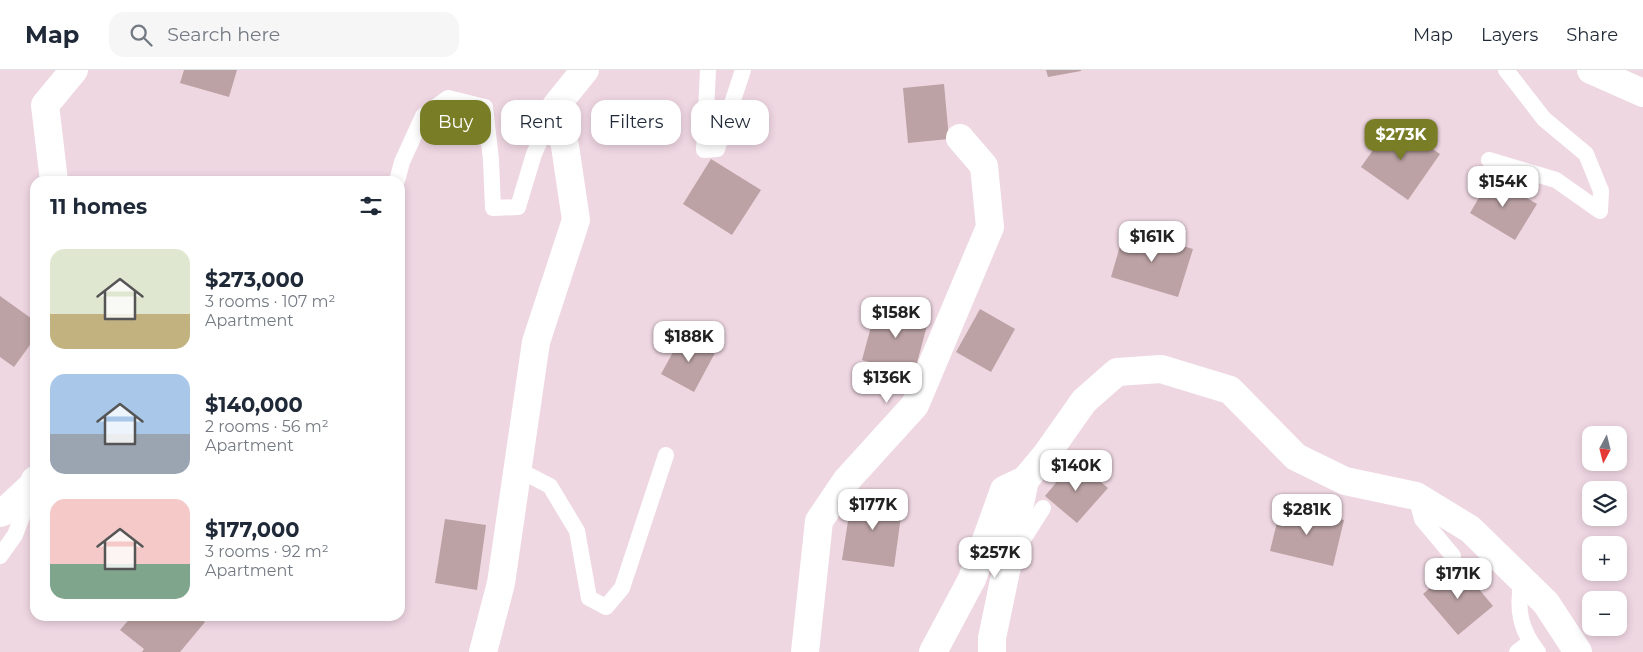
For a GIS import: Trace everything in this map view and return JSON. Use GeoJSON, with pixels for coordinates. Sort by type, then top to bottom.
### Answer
{"type":"FeatureCollection","features":[{"type":"Feature","properties":{"kind":"street"},"geometry":{"type":"LineString","coordinates":[[53,176],[45,105],[74,70]]}},
{"type":"Feature","properties":{"kind":"street"},"geometry":{"type":"LineString","coordinates":[[561,100],[585,70]]}},
{"type":"Feature","properties":{"kind":"street"},"geometry":{"type":"LineString","coordinates":[[1591,70],[1643,93]]}},
{"type":"Feature","properties":{"kind":"street"},"geometry":{"type":"LineString","coordinates":[[805,652],[819,521],[846,481],[915,405],[990,227],[984,166],[960,138]]}},
{"type":"Feature","properties":{"kind":"street"},"geometry":{"type":"LineString","coordinates":[[483,652],[501,583],[536,342],[576,220],[564,145]]}},
{"type":"Feature","properties":{"kind":"street"},"geometry":{"type":"LineString","coordinates":[[934,652],[972,579],[1004,490],[1025,480],[1046,455],[1084,401],[1117,372],[1160,369],[1230,390],[1296,457],[1345,481],[1416,496],[1470,528],[1546,603],[1578,652]]}},
{"type":"Feature","properties":{"kind":"street"},"geometry":{"type":"LineString","coordinates":[[992,652],[992,638],[1025,480]]}},
{"type":"Feature","properties":{"kind":"street"},"geometry":{"type":"LineString","coordinates":[[0,513],[5,511],[30,488]]}},
{"type":"Feature","properties":{"kind":"lane"},"geometry":{"type":"LineString","coordinates":[[708,70],[704,150],[717,149],[743,70]]}},
{"type":"Feature","properties":{"kind":"lane"},"geometry":{"type":"LineString","coordinates":[[1490,160],[1556,180],[1600,211],[1601,191],[1586,154],[1544,120],[1506,70]]}},
{"type":"Feature","properties":{"kind":"lane"},"geometry":{"type":"LineString","coordinates":[[398,176],[402,162],[423,116],[448,98],[485,107],[493,208],[518,207],[538,145]]}},
{"type":"Feature","properties":{"kind":"lane"},"geometry":{"type":"LineString","coordinates":[[517,469],[550,486],[576,531],[589,598],[606,607],[622,588],[666,455]]}},
{"type":"Feature","properties":{"kind":"lane"},"geometry":{"type":"LineString","coordinates":[[0,556],[15,535],[30,495]]}},
{"type":"Feature","properties":{"kind":"lane"},"geometry":{"type":"LineString","coordinates":[[1416,496],[1422,519],[1452,556]]}},
{"type":"Feature","properties":{"kind":"lane"},"geometry":{"type":"LineString","coordinates":[[1008,564],[1043,508]]}},
{"type":"Feature","properties":{"kind":"lane"},"geometry":{"type":"LineString","coordinates":[[1522,580],[1518,598],[1528,649]]}},
{"type":"Feature","properties":{"kind":"building"},"geometry":{"type":"Polygon","coordinates":[[[184,70],[237,70],[229,97],[180,83],[184,70]]]}},
{"type":"Feature","properties":{"kind":"building"},"geometry":{"type":"Polygon","coordinates":[[[1046,70],[1081,70],[1081,71],[1048,77],[1046,70]]]}},
{"type":"Feature","properties":{"kind":"building"},"geometry":{"type":"Polygon","coordinates":[[[944,84],[949,139],[908,143],[903,88],[944,84]]]}},
{"type":"Feature","properties":{"kind":"building"},"geometry":{"type":"Polygon","coordinates":[[[1393,122],[1440,154],[1408,200],[1361,167],[1393,122]]]}},
{"type":"Feature","properties":{"kind":"building"},"geometry":{"type":"Polygon","coordinates":[[[711,159],[761,190],[732,235],[683,204],[711,159]]]}},
{"type":"Feature","properties":{"kind":"building"},"geometry":{"type":"Polygon","coordinates":[[[1491,177],[1537,204],[1515,240],[1470,213],[1491,177]]]}},
{"type":"Feature","properties":{"kind":"building"},"geometry":{"type":"Polygon","coordinates":[[[1125,229],[1193,249],[1178,297],[1111,277],[1125,229]]]}},
{"type":"Feature","properties":{"kind":"building"},"geometry":{"type":"Polygon","coordinates":[[[0,296],[30,317],[30,345],[14,367],[0,357],[0,296]]]}},
{"type":"Feature","properties":{"kind":"building"},"geometry":{"type":"Polygon","coordinates":[[[877,304],[929,318],[914,374],[862,360],[877,304]]]}},
{"type":"Feature","properties":{"kind":"building"},"geometry":{"type":"Polygon","coordinates":[[[980,309],[1015,329],[991,372],[956,352],[980,309]]]}},
{"type":"Feature","properties":{"kind":"building"},"geometry":{"type":"Polygon","coordinates":[[[683,334],[716,351],[694,392],[661,374],[683,334]]]}},
{"type":"Feature","properties":{"kind":"building"},"geometry":{"type":"Polygon","coordinates":[[[1075,460],[1108,488],[1077,523],[1045,496],[1075,460]]]}},
{"type":"Feature","properties":{"kind":"building"},"geometry":{"type":"Polygon","coordinates":[[[852,495],[903,502],[894,567],[842,560],[852,495]]]}},
{"type":"Feature","properties":{"kind":"building"},"geometry":{"type":"Polygon","coordinates":[[[1281,506],[1344,520],[1333,566],[1270,551],[1281,506]]]}},
{"type":"Feature","properties":{"kind":"building"},"geometry":{"type":"Polygon","coordinates":[[[445,519],[486,525],[477,590],[435,583],[445,519]]]}},
{"type":"Feature","properties":{"kind":"building"},"geometry":{"type":"Polygon","coordinates":[[[1458,564],[1493,606],[1458,635],[1423,594],[1458,564]]]}},
{"type":"Feature","properties":{"kind":"building"},"geometry":{"type":"Polygon","coordinates":[[[128,621],[205,622],[180,652],[142,652],[144,649],[120,630],[128,621]]]}}]}
